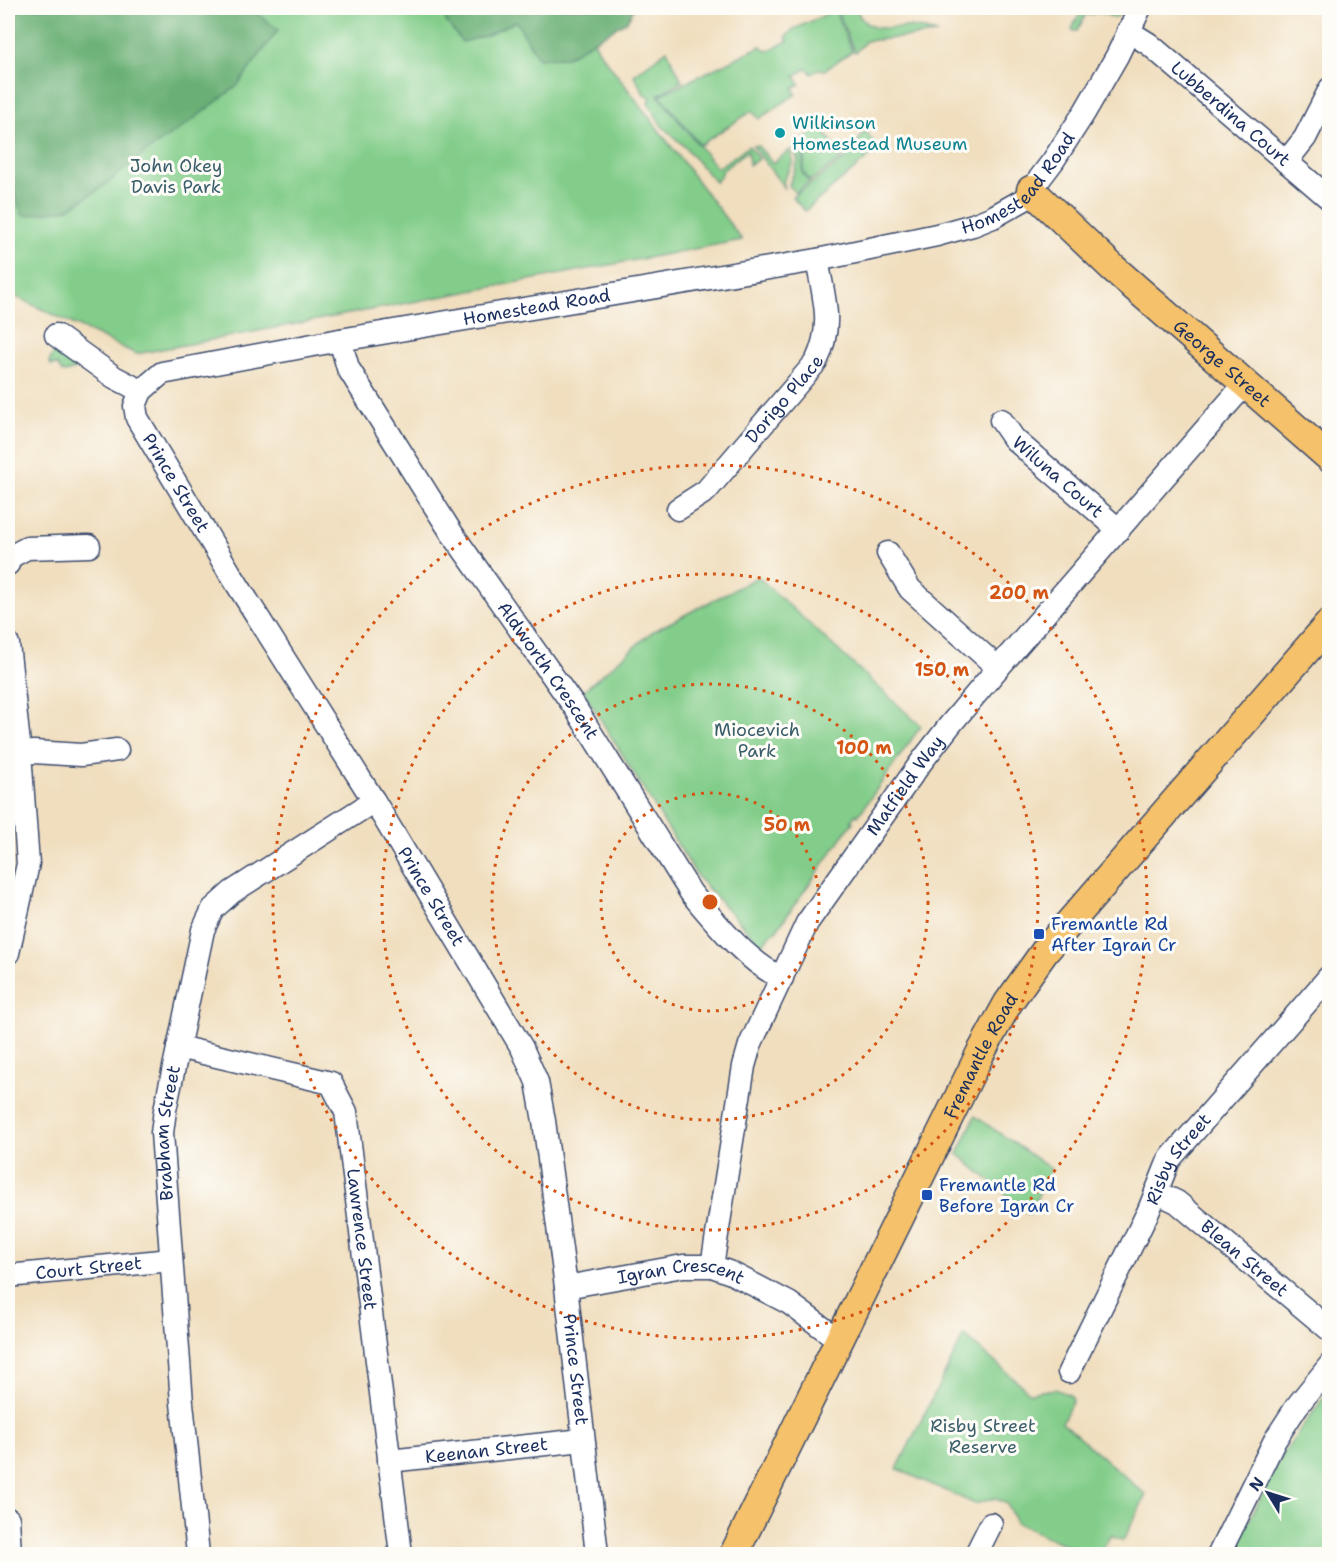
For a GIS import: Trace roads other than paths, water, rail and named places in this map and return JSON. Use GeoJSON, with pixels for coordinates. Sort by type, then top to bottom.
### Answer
{"type":"FeatureCollection","features":[{"type":"Feature","properties":{"kind":"main road","name":"George Street"},"geometry":{"type":"LineString","coordinates":[[1032,200],[1113,267],[1329,458]]}},
{"type":"Feature","properties":{"kind":"main road","name":"Fremantle Road"},"geometry":{"type":"LineString","coordinates":[[734,1554],[981,1052],[1008,1003],[1033,967],[1329,623]]}},
{"type":"Feature","properties":{"kind":"street","name":"Homestead Road"},"geometry":{"type":"LineString","coordinates":[[141,391],[162,373],[340,340],[817,260],[937,235],[974,237],[998,229],[1032,200],[1117,56],[1140,8]]}},
{"type":"Feature","properties":{"kind":"street","name":"Lubberdina Court"},"geometry":{"type":"LineString","coordinates":[[1128,32],[1149,44],[1329,199]]}},
{"type":"Feature","properties":{"kind":"street"},"geometry":{"type":"LineString","coordinates":[[1286,162],[1305,138],[1329,89]]}},
{"type":"Feature","properties":{"kind":"street","name":"Dorigo Place"},"geometry":{"type":"LineString","coordinates":[[678,509],[706,492],[816,362],[823,348],[827,320],[817,260]]}},
{"type":"Feature","properties":{"kind":"street"},"geometry":{"type":"LineString","coordinates":[[56,335],[114,377],[141,391]]}},
{"type":"Feature","properties":{"kind":"street","name":"Aldworth Crescent"},"geometry":{"type":"LineString","coordinates":[[340,340],[348,368],[444,522],[576,709],[691,893],[713,919],[756,962],[782,978]]}},
{"type":"Feature","properties":{"kind":"street","name":"Matfield Way"},"geometry":{"type":"LineString","coordinates":[[712,1266],[744,1066],[750,1044],[807,923],[950,725],[1245,384]]}},
{"type":"Feature","properties":{"kind":"street","name":"Prince Street"},"geometry":{"type":"LineString","coordinates":[[141,391],[135,406],[137,418],[230,573],[374,801],[522,1048],[537,1082],[566,1287],[597,1554]]}},
{"type":"Feature","properties":{"kind":"street","name":"Wiluna Court"},"geometry":{"type":"LineString","coordinates":[[1001,420],[1014,439],[1119,530]]}},
{"type":"Feature","properties":{"kind":"street"},"geometry":{"type":"LineString","coordinates":[[8,564],[10,556],[27,548],[89,546]]}},
{"type":"Feature","properties":{"kind":"street"},"geometry":{"type":"LineString","coordinates":[[888,553],[909,589],[998,668]]}},
{"type":"Feature","properties":{"kind":"street"},"geometry":{"type":"LineString","coordinates":[[8,644],[20,753],[28,864],[8,953]]}},
{"type":"Feature","properties":{"kind":"street"},"geometry":{"type":"LineString","coordinates":[[20,753],[81,755],[117,750]]}},
{"type":"Feature","properties":{"kind":"street","name":"Brabham Street"},"geometry":{"type":"LineString","coordinates":[[198,1554],[182,1403],[162,1133],[203,930],[213,909],[232,892],[374,801]]}},
{"type":"Feature","properties":{"kind":"street","name":"Risby Street"},"geometry":{"type":"LineString","coordinates":[[1069,1372],[1156,1192],[1169,1160],[1329,976]]}},
{"type":"Feature","properties":{"kind":"street","name":"Lawrence Street"},"geometry":{"type":"LineString","coordinates":[[178,1047],[331,1083],[346,1112],[401,1554]]}},
{"type":"Feature","properties":{"kind":"street","name":"Blean Street"},"geometry":{"type":"LineString","coordinates":[[1156,1192],[1177,1202],[1329,1330]]}},
{"type":"Feature","properties":{"kind":"street","name":"Court Street"},"geometry":{"type":"LineString","coordinates":[[8,1276],[171,1260]]}},
{"type":"Feature","properties":{"kind":"street","name":"Igran Crescent"},"geometry":{"type":"LineString","coordinates":[[566,1287],[683,1266],[712,1266],[731,1273],[844,1330]]}},
{"type":"Feature","properties":{"kind":"street"},"geometry":{"type":"LineString","coordinates":[[1219,1554],[1275,1440],[1297,1406],[1329,1365]]}},
{"type":"Feature","properties":{"kind":"street","name":"Keenan Street"},"geometry":{"type":"LineString","coordinates":[[389,1461],[583,1440]]}},
{"type":"Feature","properties":{"kind":"street"},"geometry":{"type":"LineString","coordinates":[[8,1519],[10,1554]]}},
{"type":"Feature","properties":{"kind":"street"},"geometry":{"type":"LineString","coordinates":[[976,1554],[991,1524]]}},
{"type":"Feature","properties":{"kind":"place","name":"Wilkinson Homestead Museum"},"geometry":{"type":"Point","coordinates":[780,133]}},
{"type":"Feature","properties":{"kind":"place","name":"Fremantle Rd After Igran Cr"},"geometry":{"type":"Point","coordinates":[1039,934]}},
{"type":"Feature","properties":{"kind":"place","name":"Fremantle Rd Before Igran Cr"},"geometry":{"type":"Point","coordinates":[927,1195]}},
{"type":"Feature","properties":{"kind":"park label","name":"John Okey Davis Park"},"geometry":{"type":"Point","coordinates":[176,176]}},
{"type":"Feature","properties":{"kind":"park label","name":"Miocevich Park"},"geometry":{"type":"Point","coordinates":[757,740]}},
{"type":"Feature","properties":{"kind":"park label","name":"Risby Street Reserve"},"geometry":{"type":"Point","coordinates":[983,1436]}}]}
